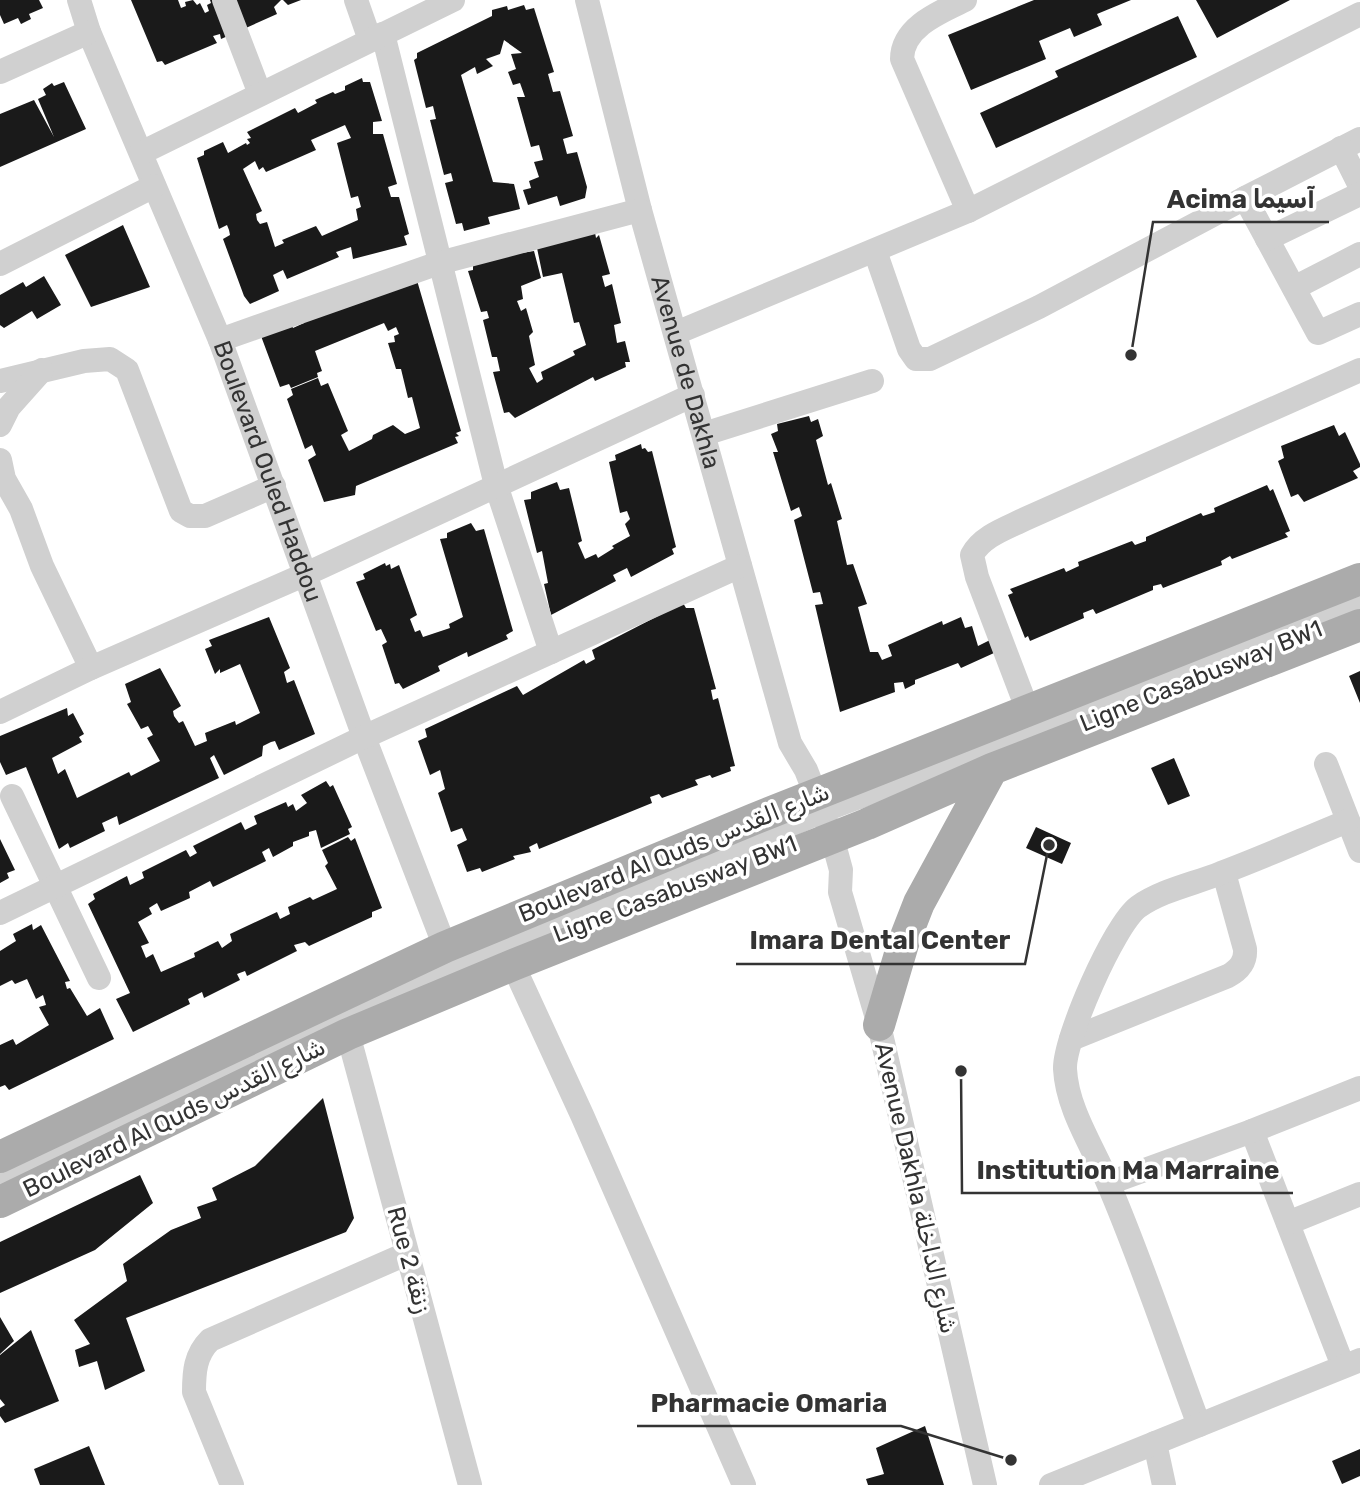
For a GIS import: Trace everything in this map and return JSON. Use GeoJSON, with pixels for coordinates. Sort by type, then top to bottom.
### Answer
{"type":"FeatureCollection","features":[{"type":"Feature","properties":{"kind":"main road","name":"Boulevard Al Quds شارع القدس"},"geometry":{"type":"LineString","coordinates":[[0,1202],[348,1034],[513,965],[816,821],[1028,711],[1360,579]]}},
{"type":"Feature","properties":{"kind":"main road","name":"Boulevard Al Quds شارع القدس"},"geometry":{"type":"LineString","coordinates":[[0,1157],[445,947],[816,821],[992,769],[1360,625]]}},
{"type":"Feature","properties":{"kind":"main road"},"geometry":{"type":"LineString","coordinates":[[879,1025],[903,944],[919,903],[992,769]]}},
{"type":"Feature","properties":{"kind":"street","name":"Boulevard Ouled Haddou"},"geometry":{"type":"LineString","coordinates":[[79,0],[89,32],[220,340],[445,947]]}},
{"type":"Feature","properties":{"kind":"street"},"geometry":{"type":"LineString","coordinates":[[224,0],[260,94]]}},
{"type":"Feature","properties":{"kind":"street"},"geometry":{"type":"LineString","coordinates":[[355,0],[377,37],[496,485],[551,652]]}},
{"type":"Feature","properties":{"kind":"street"},"geometry":{"type":"LineString","coordinates":[[141,153],[453,0]]}},
{"type":"Feature","properties":{"kind":"street","name":"Avenue de Dakhla"},"geometry":{"type":"LineString","coordinates":[[587,0],[640,210],[790,743],[788,760],[816,821]]}},
{"type":"Feature","properties":{"kind":"street"},"geometry":{"type":"LineString","coordinates":[[965,0],[921,24],[904,42],[902,49],[905,69],[968,211]]}},
{"type":"Feature","properties":{"kind":"street"},"geometry":{"type":"LineString","coordinates":[[676,333],[968,211],[1360,14]]}},
{"type":"Feature","properties":{"kind":"street"},"geometry":{"type":"LineString","coordinates":[[0,72],[89,32]]}},
{"type":"Feature","properties":{"kind":"street"},"geometry":{"type":"LineString","coordinates":[[875,251],[909,349],[916,359],[930,359],[1039,307],[1350,144],[1360,186]]}},
{"type":"Feature","properties":{"kind":"street"},"geometry":{"type":"LineString","coordinates":[[0,264],[154,186]]}},
{"type":"Feature","properties":{"kind":"street"},"geometry":{"type":"LineString","coordinates":[[1267,239],[1360,194]]}},
{"type":"Feature","properties":{"kind":"street"},"geometry":{"type":"LineString","coordinates":[[1245,198],[1318,333],[1360,314]]}},
{"type":"Feature","properties":{"kind":"street"},"geometry":{"type":"LineString","coordinates":[[220,340],[439,264],[640,210]]}},
{"type":"Feature","properties":{"kind":"street"},"geometry":{"type":"LineString","coordinates":[[1294,288],[1360,254]]}},
{"type":"Feature","properties":{"kind":"street"},"geometry":{"type":"LineString","coordinates":[[0,381],[83,361],[110,359],[127,370],[181,511],[190,516],[205,516],[274,486]]}},
{"type":"Feature","properties":{"kind":"street"},"geometry":{"type":"LineString","coordinates":[[0,425],[9,407],[42,370]]}},
{"type":"Feature","properties":{"kind":"street"},"geometry":{"type":"LineString","coordinates":[[1028,711],[977,578],[972,555],[975,549],[986,539],[1026,519],[1360,370]]}},
{"type":"Feature","properties":{"kind":"street"},"geometry":{"type":"LineString","coordinates":[[704,434],[872,381]]}},
{"type":"Feature","properties":{"kind":"street"},"geometry":{"type":"LineString","coordinates":[[0,712],[91,668],[306,574],[693,395]]}},
{"type":"Feature","properties":{"kind":"street"},"geometry":{"type":"LineString","coordinates":[[0,460],[4,479],[21,509],[41,566],[91,668]]}},
{"type":"Feature","properties":{"kind":"street"},"geometry":{"type":"LineString","coordinates":[[0,913],[365,737],[740,566]]}},
{"type":"Feature","properties":{"kind":"street","name":"Ligne Casabusway BW1"},"geometry":{"type":"LineString","coordinates":[[0,1189],[434,986],[765,849],[816,821],[1360,602]]}},
{"type":"Feature","properties":{"kind":"street","name":"Ligne Casabusway BW1"},"geometry":{"type":"LineString","coordinates":[[0,1178],[412,984],[699,860],[816,821],[1360,611]]}},
{"type":"Feature","properties":{"kind":"street"},"geometry":{"type":"LineString","coordinates":[[1326,764],[1360,851]]}},
{"type":"Feature","properties":{"kind":"street"},"geometry":{"type":"LineString","coordinates":[[12,796],[99,978]]}},
{"type":"Feature","properties":{"kind":"street","name":"Avenue Dakhla شارع الداخلة"},"geometry":{"type":"LineString","coordinates":[[816,821],[828,875],[840,892],[879,1025],[985,1485]]}},
{"type":"Feature","properties":{"kind":"street"},"geometry":{"type":"LineString","coordinates":[[1199,1425],[1109,1183],[1076,1111],[1066,1079],[1066,1055],[1098,972],[1116,935],[1136,909],[1155,897],[1224,873],[1348,821]]}},
{"type":"Feature","properties":{"kind":"street"},"geometry":{"type":"LineString","coordinates":[[1071,1039],[1227,976],[1238,969],[1244,960],[1245,949],[1224,873]]}},
{"type":"Feature","properties":{"kind":"street"},"geometry":{"type":"LineString","coordinates":[[513,965],[744,1485]]}},
{"type":"Feature","properties":{"kind":"street","name":"Rue 2 زنقة"},"geometry":{"type":"LineString","coordinates":[[348,1034],[470,1485]]}},
{"type":"Feature","properties":{"kind":"street"},"geometry":{"type":"LineString","coordinates":[[1109,1183],[1360,1088]]}},
{"type":"Feature","properties":{"kind":"street"},"geometry":{"type":"LineString","coordinates":[[1051,1485],[1351,1363],[1288,1223],[1252,1131]]}},
{"type":"Feature","properties":{"kind":"street"},"geometry":{"type":"LineString","coordinates":[[1288,1223],[1360,1195]]}},
{"type":"Feature","properties":{"kind":"street"},"geometry":{"type":"LineString","coordinates":[[232,1485],[194,1392],[194,1377],[201,1349],[210,1340],[406,1254]]}},
{"type":"Feature","properties":{"kind":"street"},"geometry":{"type":"LineString","coordinates":[[1155,1443],[1164,1485]]}},
{"type":"Feature","properties":{"kind":"building"},"geometry":{"type":"Polygon","coordinates":[[[0,0],[39,0],[43,8],[29,14],[31,19],[21,24],[18,18],[4,24],[0,15],[0,0]]]}},
{"type":"Feature","properties":{"kind":"building"},"geometry":{"type":"Polygon","coordinates":[[[131,0],[178,0],[181,8],[186,6],[185,2],[193,0],[197,5],[200,3],[205,13],[209,11],[207,5],[211,3],[210,0],[281,0],[274,7],[277,14],[221,39],[220,34],[213,36],[217,43],[165,65],[162,61],[157,62],[131,0]]]}},
{"type":"Feature","properties":{"kind":"building"},"geometry":{"type":"Polygon","coordinates":[[[283,0],[301,0],[288,5],[283,0]]]}},
{"type":"Feature","properties":{"kind":"building"},"geometry":{"type":"Polygon","coordinates":[[[1034,0],[1131,0],[1097,14],[1102,25],[1074,37],[1070,28],[1039,41],[1046,59],[971,90],[948,35],[1034,0]]]}},
{"type":"Feature","properties":{"kind":"building"},"geometry":{"type":"Polygon","coordinates":[[[1196,0],[1290,0],[1217,38],[1196,0]]]}},
{"type":"Feature","properties":{"kind":"building"},"geometry":{"type":"Polygon","coordinates":[[[524,5],[526,10],[534,8],[554,72],[548,74],[553,92],[560,91],[573,136],[563,139],[567,154],[577,152],[587,187],[585,198],[560,206],[557,196],[528,205],[523,190],[531,188],[529,181],[539,177],[534,162],[543,160],[539,145],[531,147],[517,97],[525,97],[520,83],[513,85],[508,72],[516,69],[511,54],[522,53],[504,40],[500,54],[486,59],[493,66],[477,74],[475,67],[461,75],[493,182],[514,184],[520,209],[488,217],[490,224],[464,231],[462,223],[456,224],[445,183],[453,181],[451,173],[444,175],[430,120],[436,119],[433,106],[426,108],[414,60],[417,53],[492,16],[492,10],[507,6],[508,10],[524,5]]]}},
{"type":"Feature","properties":{"kind":"building"},"geometry":{"type":"Polygon","coordinates":[[[1178,16],[1197,57],[996,148],[980,113],[1058,77],[1055,71],[1178,16]]]}},
{"type":"Feature","properties":{"kind":"building"},"geometry":{"type":"Polygon","coordinates":[[[362,78],[363,82],[370,82],[382,121],[373,122],[373,134],[383,134],[397,184],[388,187],[391,197],[399,197],[409,234],[404,236],[407,245],[353,259],[351,247],[336,252],[339,257],[287,279],[283,270],[273,275],[279,291],[250,304],[244,296],[223,239],[230,235],[229,230],[227,225],[219,229],[197,158],[204,155],[204,151],[223,142],[228,153],[246,143],[247,145],[250,143],[247,139],[251,138],[247,132],[295,108],[298,113],[317,103],[315,100],[345,90],[345,86],[362,78]],[[345,125],[311,140],[316,150],[266,172],[263,167],[259,170],[255,161],[243,169],[262,211],[256,214],[257,220],[260,224],[267,222],[275,247],[284,243],[282,240],[316,226],[322,236],[358,220],[356,209],[361,207],[358,196],[351,198],[337,143],[351,138],[345,125]]]}},
{"type":"Feature","properties":{"kind":"building"},"geometry":{"type":"Polygon","coordinates":[[[64,82],[86,129],[0,167],[0,114],[34,100],[54,137],[38,99],[46,95],[43,89],[52,83],[54,86],[64,82]]]}},
{"type":"Feature","properties":{"kind":"building"},"geometry":{"type":"Polygon","coordinates":[[[123,225],[150,287],[91,307],[65,255],[123,225]]]}},
{"type":"Feature","properties":{"kind":"building"},"geometry":{"type":"Polygon","coordinates":[[[594,227],[596,238],[599,235],[610,274],[602,276],[605,287],[612,284],[621,323],[614,325],[617,343],[625,341],[630,362],[625,362],[626,367],[595,381],[593,377],[515,418],[509,412],[504,413],[493,372],[500,371],[497,357],[492,357],[483,320],[489,318],[487,311],[481,312],[468,271],[473,270],[473,261],[534,251],[541,278],[521,286],[523,299],[517,301],[521,311],[526,308],[533,332],[529,336],[535,365],[529,368],[537,383],[543,379],[541,372],[575,355],[573,351],[586,345],[579,322],[574,323],[562,273],[543,277],[537,248],[594,227]]]}},
{"type":"Feature","properties":{"kind":"building"},"geometry":{"type":"Polygon","coordinates":[[[44,276],[61,305],[37,319],[32,311],[4,328],[0,325],[0,295],[23,282],[26,287],[44,276]]]}},
{"type":"Feature","properties":{"kind":"building"},"geometry":{"type":"Polygon","coordinates":[[[416,277],[461,431],[456,433],[459,436],[455,437],[458,443],[356,486],[355,495],[324,502],[308,460],[316,455],[312,445],[305,449],[287,399],[293,395],[291,389],[318,378],[321,386],[328,383],[348,431],[341,435],[349,451],[393,425],[405,434],[420,428],[412,397],[408,398],[401,369],[396,369],[388,343],[395,342],[394,336],[399,334],[396,327],[388,331],[384,323],[315,351],[322,371],[317,373],[318,377],[291,388],[289,384],[280,387],[261,336],[286,312],[293,328],[304,323],[302,315],[416,277]]]}},
{"type":"Feature","properties":{"kind":"building"},"geometry":{"type":"Polygon","coordinates":[[[809,416],[811,422],[818,419],[823,436],[816,440],[828,485],[831,483],[842,519],[837,521],[847,565],[853,564],[867,604],[858,607],[870,652],[878,652],[882,660],[892,656],[888,645],[942,621],[943,625],[961,617],[965,628],[972,626],[978,646],[990,640],[994,653],[961,668],[958,663],[915,680],[915,684],[905,689],[903,682],[894,683],[895,692],[840,712],[815,605],[823,604],[820,592],[813,593],[794,520],[802,516],[799,507],[791,511],[773,452],[778,452],[771,434],[778,431],[777,424],[809,416]]]}},
{"type":"Feature","properties":{"kind":"building"},"geometry":{"type":"Polygon","coordinates":[[[1334,425],[1339,436],[1345,432],[1360,464],[1360,467],[1353,471],[1358,478],[1304,502],[1298,494],[1291,497],[1278,461],[1284,458],[1281,446],[1334,425]]]}},
{"type":"Feature","properties":{"kind":"building"},"geometry":{"type":"Polygon","coordinates":[[[641,444],[642,449],[652,451],[676,547],[672,549],[674,554],[631,577],[627,568],[613,575],[616,581],[551,615],[544,584],[548,583],[542,551],[537,553],[524,500],[531,499],[531,492],[557,482],[560,490],[569,488],[582,541],[578,543],[585,559],[596,554],[598,558],[630,536],[625,524],[630,519],[627,511],[620,513],[609,462],[616,460],[615,455],[641,444]]]}},
{"type":"Feature","properties":{"kind":"building"},"geometry":{"type":"Polygon","coordinates":[[[1267,485],[1270,491],[1273,489],[1290,531],[1285,533],[1288,537],[1232,559],[1230,556],[1221,561],[1222,565],[1163,588],[1161,584],[1153,586],[1153,590],[1096,614],[1093,609],[1083,613],[1084,618],[1030,641],[1028,636],[1025,638],[1008,595],[1013,593],[1010,589],[1064,568],[1066,572],[1079,566],[1078,562],[1132,541],[1135,545],[1146,541],[1146,537],[1201,513],[1203,516],[1215,512],[1214,508],[1267,485]]]}},
{"type":"Feature","properties":{"kind":"building"},"geometry":{"type":"Polygon","coordinates":[[[471,523],[476,531],[484,529],[513,631],[506,635],[508,639],[468,657],[467,652],[438,666],[440,671],[403,689],[399,683],[395,684],[382,645],[387,642],[381,629],[376,631],[356,582],[365,579],[363,574],[385,563],[386,566],[390,564],[391,569],[399,565],[417,615],[410,619],[415,632],[420,630],[423,637],[450,628],[449,624],[463,617],[440,539],[447,538],[447,533],[471,523]]]}},
{"type":"Feature","properties":{"kind":"building"},"geometry":{"type":"Polygon","coordinates":[[[683,603],[686,608],[694,608],[716,689],[711,690],[713,700],[718,698],[735,766],[730,767],[731,771],[712,778],[710,775],[695,780],[698,785],[662,798],[659,794],[650,797],[652,803],[539,849],[537,843],[529,847],[531,852],[513,856],[515,859],[482,872],[480,868],[467,872],[457,845],[467,840],[462,828],[451,832],[438,793],[445,789],[440,770],[430,775],[418,741],[427,737],[425,729],[517,686],[523,695],[584,660],[586,664],[595,659],[592,650],[683,603]]]}},
{"type":"Feature","properties":{"kind":"building"},"geometry":{"type":"Polygon","coordinates":[[[269,617],[290,668],[284,672],[287,683],[294,680],[315,734],[279,750],[275,741],[271,742],[263,746],[262,756],[224,775],[214,755],[210,758],[219,778],[119,825],[117,816],[102,823],[105,831],[70,848],[68,843],[59,849],[26,767],[6,775],[0,762],[0,736],[67,708],[68,716],[73,713],[84,734],[79,737],[82,742],[52,758],[58,774],[65,769],[77,798],[129,772],[131,776],[160,761],[147,738],[153,735],[148,726],[141,729],[127,704],[131,702],[125,684],[160,668],[181,706],[173,711],[174,716],[179,723],[183,721],[195,746],[207,741],[205,733],[235,721],[236,725],[260,713],[240,664],[220,673],[220,669],[215,674],[205,649],[212,646],[209,640],[269,617]]]}},
{"type":"Feature","properties":{"kind":"building"},"geometry":{"type":"Polygon","coordinates":[[[1360,671],[1360,703],[1349,676],[1360,671]]]}},
{"type":"Feature","properties":{"kind":"building"},"geometry":{"type":"Polygon","coordinates":[[[1174,758],[1190,796],[1168,805],[1151,768],[1174,758]]]}},
{"type":"Feature","properties":{"kind":"building"},"geometry":{"type":"Polygon","coordinates":[[[326,781],[330,787],[333,785],[352,827],[348,829],[350,834],[321,848],[316,830],[309,832],[309,836],[293,842],[293,846],[273,857],[269,848],[262,852],[266,861],[213,887],[210,881],[189,892],[190,898],[161,911],[157,903],[149,908],[152,914],[138,922],[149,943],[141,946],[146,958],[153,954],[161,972],[195,957],[194,953],[218,941],[222,948],[232,941],[230,934],[277,912],[280,919],[290,914],[288,907],[337,889],[325,866],[328,863],[322,850],[348,837],[351,841],[355,838],[382,908],[372,912],[372,917],[309,946],[305,942],[294,945],[297,951],[247,976],[245,971],[237,974],[240,980],[204,998],[202,992],[188,999],[190,1004],[133,1032],[116,999],[130,993],[88,904],[95,899],[93,894],[127,876],[130,885],[144,878],[142,872],[186,850],[190,857],[197,853],[193,846],[241,822],[245,830],[257,824],[254,816],[286,802],[288,807],[293,804],[296,811],[307,803],[301,795],[326,781]]]}},
{"type":"Feature","properties":{"kind":"building"},"geometry":{"type":"Polygon","coordinates":[[[1036,827],[1071,843],[1062,864],[1026,848],[1036,827]]]}},
{"type":"Feature","properties":{"kind":"building"},"geometry":{"type":"Polygon","coordinates":[[[0,839],[15,870],[7,873],[9,878],[0,883],[0,839]]]}},
{"type":"Feature","properties":{"kind":"building"},"geometry":{"type":"Polygon","coordinates":[[[32,924],[33,930],[41,925],[70,981],[65,982],[67,989],[70,988],[87,1016],[100,1008],[114,1039],[9,1090],[5,1085],[0,1087],[0,1045],[13,1039],[16,1045],[49,1025],[39,1007],[46,1005],[43,995],[36,999],[27,979],[15,984],[12,980],[0,986],[0,951],[16,941],[13,934],[32,924]]]}},
{"type":"Feature","properties":{"kind":"building"},"geometry":{"type":"Polygon","coordinates":[[[323,1098],[354,1218],[346,1232],[126,1318],[145,1371],[105,1390],[97,1361],[79,1367],[75,1350],[90,1344],[74,1320],[127,1281],[123,1264],[171,1230],[201,1218],[197,1207],[217,1200],[212,1188],[255,1166],[323,1098]]]}},
{"type":"Feature","properties":{"kind":"building"},"geometry":{"type":"Polygon","coordinates":[[[140,1175],[153,1203],[95,1250],[0,1293],[0,1242],[140,1175]]]}},
{"type":"Feature","properties":{"kind":"building"},"geometry":{"type":"Polygon","coordinates":[[[0,1317],[14,1341],[0,1354],[0,1317]]]}},
{"type":"Feature","properties":{"kind":"building"},"geometry":{"type":"Polygon","coordinates":[[[31,1330],[59,1401],[5,1423],[0,1416],[0,1408],[5,1405],[0,1399],[0,1355],[31,1330]]]}},
{"type":"Feature","properties":{"kind":"building"},"geometry":{"type":"Polygon","coordinates":[[[925,1426],[944,1485],[868,1485],[866,1479],[884,1474],[876,1448],[925,1426]]]}},
{"type":"Feature","properties":{"kind":"building"},"geometry":{"type":"Polygon","coordinates":[[[89,1446],[105,1485],[40,1485],[34,1469],[89,1446]]]}},
{"type":"Feature","properties":{"kind":"building"},"geometry":{"type":"Polygon","coordinates":[[[1360,1449],[1360,1476],[1342,1484],[1332,1461],[1360,1449]]]}},
{"type":"Feature","properties":{"kind":"place","name":"Acima آسيما"},"geometry":{"type":"Point","coordinates":[1131,355]}},
{"type":"Feature","properties":{"kind":"place","name":"Imara Dental Center"},"geometry":{"type":"Point","coordinates":[1049,845]}},
{"type":"Feature","properties":{"kind":"place","name":"Institution Ma Marraine"},"geometry":{"type":"Point","coordinates":[961,1071]}},
{"type":"Feature","properties":{"kind":"place","name":"Pharmacie Omaria"},"geometry":{"type":"Point","coordinates":[1011,1460]}}]}
